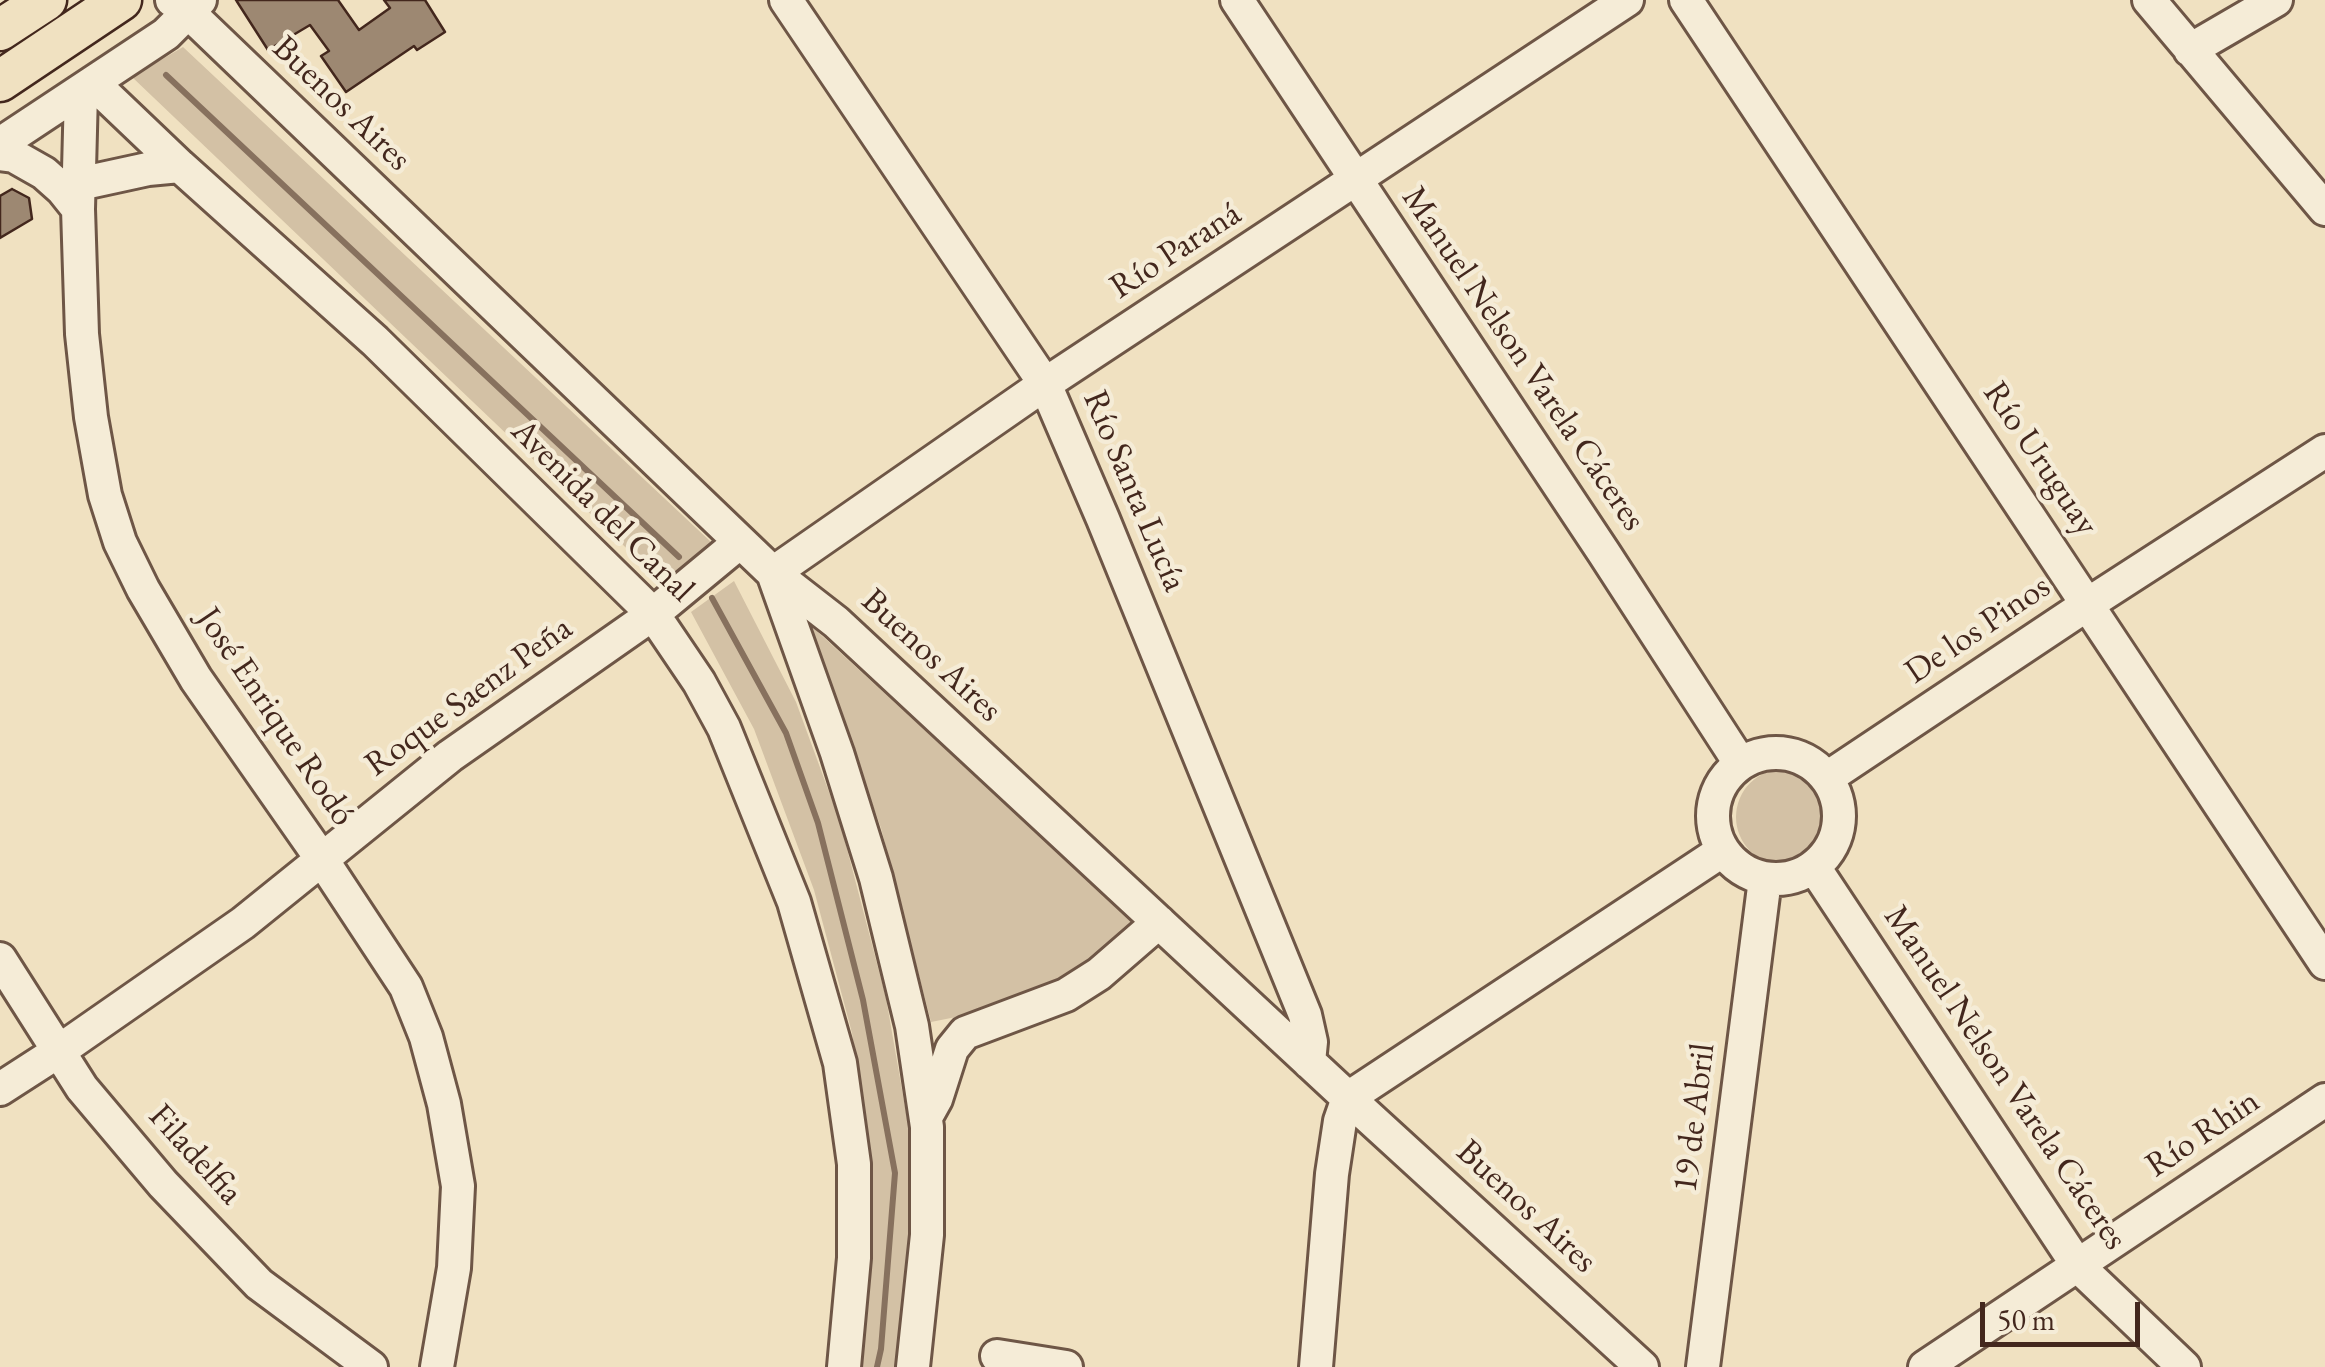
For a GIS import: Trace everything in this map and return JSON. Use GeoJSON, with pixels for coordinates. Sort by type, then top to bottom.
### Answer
{"type":"FeatureCollection","features":[{"type":"Feature","properties":{"kind":"main road"},"geometry":{"type":"LineString","coordinates":[[0,30],[46,0]]}},
{"type":"Feature","properties":{"kind":"main road"},"geometry":{"type":"LineString","coordinates":[[0,80],[121,0]]}},
{"type":"Feature","properties":{"kind":"street","name":"Río Santa Lucía"},"geometry":{"type":"LineString","coordinates":[[786,0],[1046,384],[1306,1015],[1311,1042],[1309,1062]]}},
{"type":"Feature","properties":{"kind":"street","name":"Manuel Nelson Varela Cáceres"},"geometry":{"type":"LineString","coordinates":[[1238,0],[1740,763]]}},
{"type":"Feature","properties":{"kind":"street","name":"Río Paraná"},"geometry":{"type":"LineString","coordinates":[[773,573],[1046,384],[1626,0]]}},
{"type":"Feature","properties":{"kind":"street","name":"Río Uruguay"},"geometry":{"type":"LineString","coordinates":[[1686,0],[2325,963]]}},
{"type":"Feature","properties":{"kind":"street"},"geometry":{"type":"LineString","coordinates":[[2148,0],[2325,210]]}},
{"type":"Feature","properties":{"kind":"street"},"geometry":{"type":"LineString","coordinates":[[2190,50],[2276,0]]}},
{"type":"Feature","properties":{"kind":"street"},"geometry":{"type":"LineString","coordinates":[[0,144],[166,34],[186,4]]}},
{"type":"Feature","properties":{"kind":"street","name":"Buenos Aires"},"geometry":{"type":"LineString","coordinates":[[186,4],[773,573],[836,622],[1642,1367]]}},
{"type":"Feature","properties":{"kind":"street","name":"Avenida del Canal"},"geometry":{"type":"LineString","coordinates":[[87,88],[375,340],[653,614],[699,682],[747,781],[794,902],[840,1063],[854,1164],[854,1258],[844,1367]]}},
{"type":"Feature","properties":{"kind":"street","name":"José Enrique Rodó"},"geometry":{"type":"LineString","coordinates":[[87,88],[78,196],[82,334],[105,495],[120,542],[143,589],[196,679],[322,858],[406,987],[426,1037],[444,1104],[458,1186],[454,1268],[436,1367]]}},
{"type":"Feature","properties":{"kind":"street"},"geometry":{"type":"LineString","coordinates":[[0,154],[14,156],[44,172],[62,189],[78,196],[148,169],[180,166]]}},
{"type":"Feature","properties":{"kind":"street","name":"De los Pinos"},"geometry":{"type":"LineString","coordinates":[[1827,778],[2325,452]]}},
{"type":"Feature","properties":{"kind":"street","name":"Roque Saenz Peña"},"geometry":{"type":"LineString","coordinates":[[0,1088],[243,923],[450,756],[653,614],[740,542]]}},
{"type":"Feature","properties":{"kind":"street"},"geometry":{"type":"LineString","coordinates":[[773,573],[838,754],[876,878],[912,1026],[926,1117],[927,1234],[913,1367]]}},
{"type":"Feature","properties":{"kind":"street"},"geometry":{"type":"LineString","coordinates":[[1777,752],[1814,764],[1827,778],[1840,815],[1837,835],[1814,867],[1782,879],[1765,878],[1734,864],[1722,851],[1714,833],[1712,813],[1716,794],[1740,763],[1777,752]]}},
{"type":"Feature","properties":{"kind":"street"},"geometry":{"type":"LineString","coordinates":[[1316,1367],[1332,1174],[1340,1121],[1348,1098],[1722,851]]}},
{"type":"Feature","properties":{"kind":"street","name":"Manuel Nelson Varela Cáceres"},"geometry":{"type":"LineString","coordinates":[[1814,867],[2078,1266],[2184,1367]]}},
{"type":"Feature","properties":{"kind":"street","name":"19 de Abril"},"geometry":{"type":"LineString","coordinates":[[1703,1367],[1765,878]]}},
{"type":"Feature","properties":{"kind":"street"},"geometry":{"type":"LineString","coordinates":[[926,1117],[936,1100],[952,1049],[965,1032],[1066,996],[1159,922]]}},
{"type":"Feature","properties":{"kind":"street","name":"Filadelfia"},"geometry":{"type":"LineString","coordinates":[[0,960],[82,1088],[163,1184],[259,1284],[371,1367]]}},
{"type":"Feature","properties":{"kind":"street","name":"Río Rhin"},"geometry":{"type":"LineString","coordinates":[[1925,1367],[2325,1100]]}},
{"type":"Feature","properties":{"kind":"street"},"geometry":{"type":"LineString","coordinates":[[997,1356],[1066,1367]]}},
{"type":"Feature","properties":{"kind":"shaded area"},"geometry":{"type":"Polygon","coordinates":[[[183,47],[711,542],[664,584],[132,77],[183,47]]]}},
{"type":"Feature","properties":{"kind":"shaded area"},"geometry":{"type":"Polygon","coordinates":[[[734,581],[796,702],[840,822],[886,998],[915,1164],[899,1367],[859,1367],[873,1174],[852,1033],[814,890],[754,729],[691,612],[734,581]]]}},
{"type":"Feature","properties":{"kind":"shaded area"},"geometry":{"type":"Polygon","coordinates":[[[807,622],[1141,929],[1056,997],[931,1022],[881,828],[807,622]]]}},
{"type":"Feature","properties":{"kind":"shaded area"},"geometry":{"type":"Polygon","coordinates":[[[1784,769],[1802,773],[1818,783],[1828,799],[1832,817],[1828,835],[1818,851],[1802,861],[1784,865],[1766,861],[1750,851],[1740,835],[1736,817],[1740,799],[1750,783],[1766,773],[1784,769]]]}},
{"type":"Feature","properties":{"kind":"building"},"geometry":{"type":"Polygon","coordinates":[[[236,0],[338,0],[359,30],[390,8],[384,0],[425,0],[445,32],[417,50],[414,46],[346,92],[321,56],[329,51],[310,25],[268,50],[236,0]]]}},
{"type":"Feature","properties":{"kind":"building"},"geometry":{"type":"Polygon","coordinates":[[[12,189],[29,198],[32,219],[0,238],[0,196],[12,189]]]}},
{"type":"Feature","properties":{"kind":"waterway"},"geometry":{"type":"LineString","coordinates":[[166,75],[679,557]]}},
{"type":"Feature","properties":{"kind":"waterway"},"geometry":{"type":"LineString","coordinates":[[712,598],[786,733],[818,823],[863,1000],[895,1173],[877,1367]]}}]}
